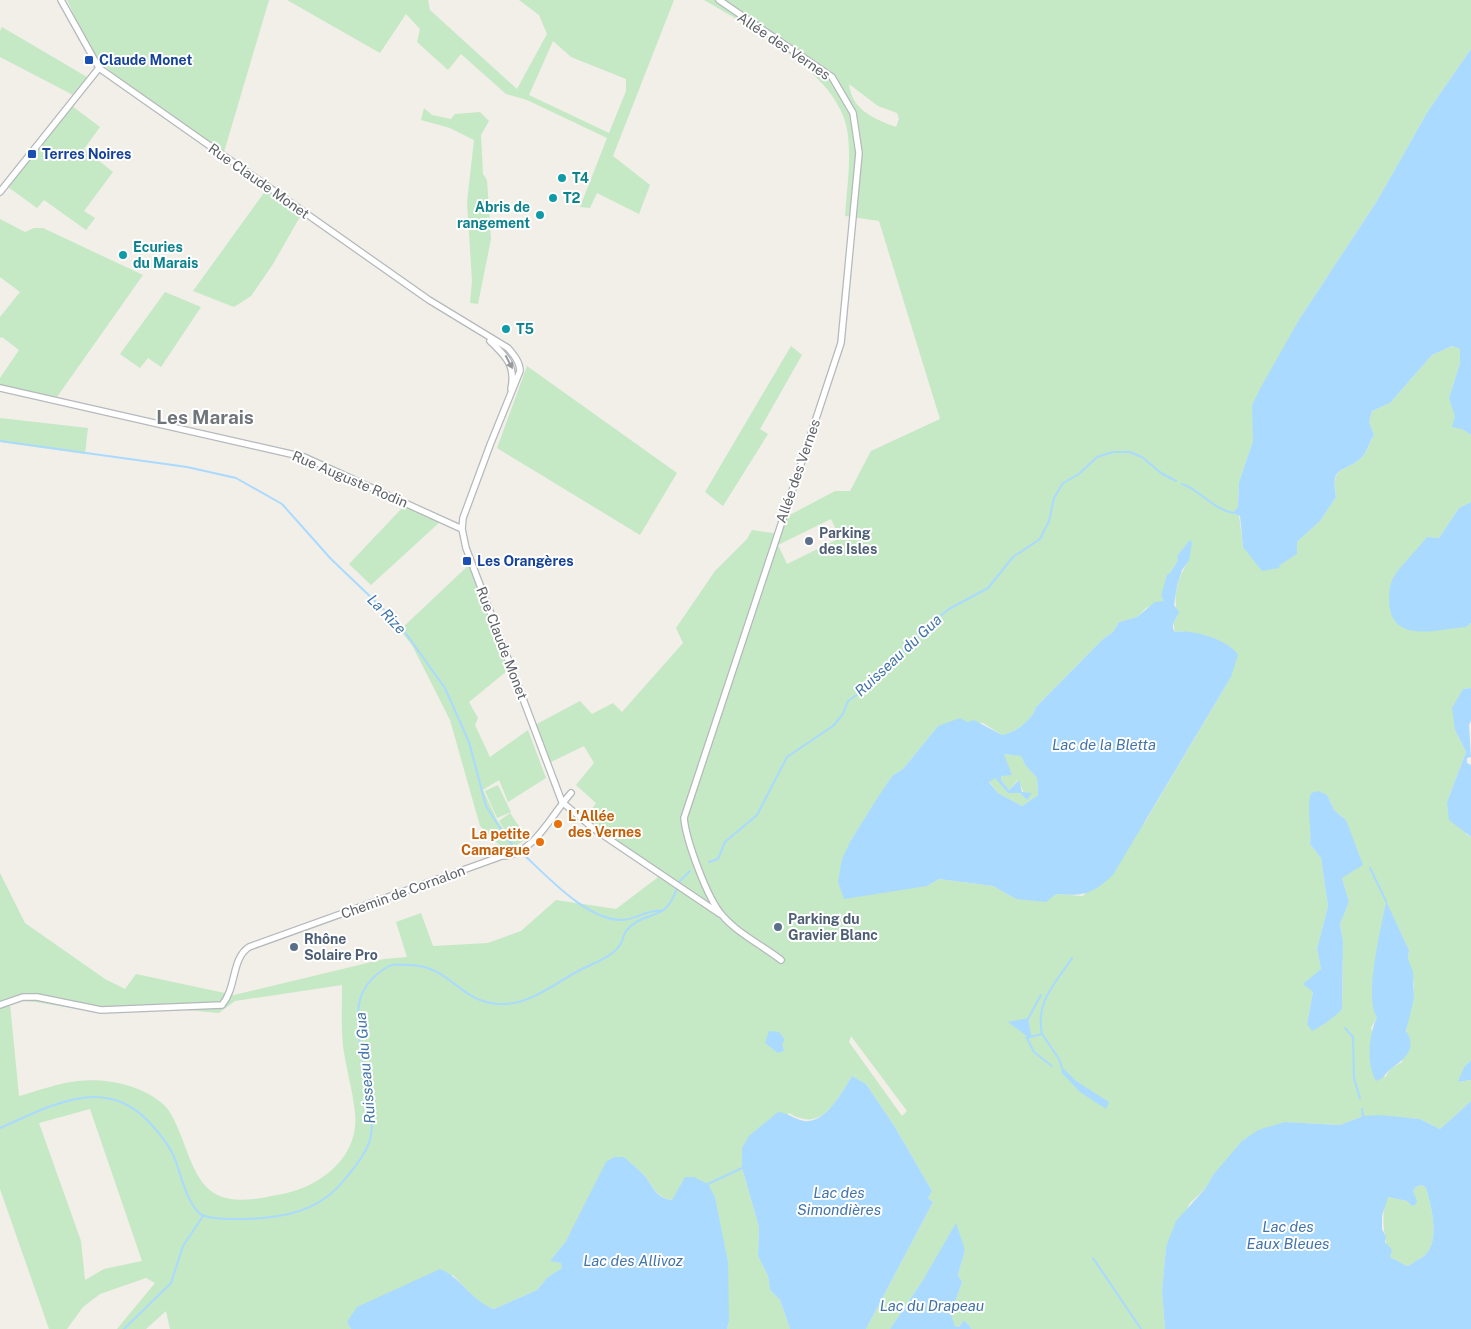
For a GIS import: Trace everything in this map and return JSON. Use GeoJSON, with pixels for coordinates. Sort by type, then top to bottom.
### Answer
{"type":"FeatureCollection","features":[{"type":"Feature","properties":{"kind":"street","name":"Rue Claude Monet"},"geometry":{"type":"LineString","coordinates":[[61,0],[99,68],[429,300],[484,336],[508,358],[513,366],[510,398],[476,479],[462,529],[466,548],[562,802]]}},
{"type":"Feature","properties":{"kind":"street","name":"Allée des Vernes"},"geometry":{"type":"LineString","coordinates":[[719,0],[832,77],[852,113],[859,153],[840,343],[684,818],[685,830],[697,864],[720,914],[781,960]]}},
{"type":"Feature","properties":{"kind":"street"},"geometry":{"type":"LineString","coordinates":[[0,192],[99,68]]}},
{"type":"Feature","properties":{"kind":"street","name":"Rue Auguste Rodin"},"geometry":{"type":"LineString","coordinates":[[0,388],[304,457],[462,529]]}},
{"type":"Feature","properties":{"kind":"street","name":"Chemin de Cornalon"},"geometry":{"type":"LineString","coordinates":[[0,1005],[23,996],[101,1010],[222,1005],[230,996],[242,952],[249,947],[502,856],[516,855],[537,836],[570,793]]}},
{"type":"Feature","properties":{"kind":"street"},"geometry":{"type":"LineString","coordinates":[[562,802],[594,829],[720,914]]}},
{"type":"Feature","properties":{"kind":"green space"},"geometry":{"type":"Polygon","coordinates":[[[67,0],[269,0],[224,152],[146,100],[116,77],[97,57],[87,42],[67,0]]]}},
{"type":"Feature","properties":{"kind":"green space"},"geometry":{"type":"Polygon","coordinates":[[[287,0],[428,0],[430,10],[517,89],[547,34],[539,15],[519,0],[674,0],[613,156],[650,185],[639,214],[597,193],[590,208],[580,207],[607,138],[527,100],[506,94],[461,54],[448,70],[417,42],[420,29],[406,14],[380,53],[287,0]],[[553,41],[529,95],[609,133],[626,91],[626,79],[571,57],[553,41]]]}},
{"type":"Feature","properties":{"kind":"green space"},"geometry":{"type":"Polygon","coordinates":[[[704,0],[1471,0],[1471,49],[1428,111],[1377,201],[1300,318],[1253,405],[1253,441],[1239,482],[1238,507],[1243,547],[1280,565],[1297,542],[1320,521],[1336,497],[1335,486],[1338,474],[1363,456],[1374,435],[1369,422],[1372,411],[1390,403],[1432,355],[1452,346],[1460,349],[1460,363],[1449,398],[1462,429],[1471,435],[1471,502],[1459,508],[1439,538],[1427,537],[1415,553],[1466,627],[1471,623],[1471,688],[1463,689],[1455,730],[1466,752],[1447,802],[1467,835],[1471,837],[1471,1060],[1464,1067],[1459,1082],[1471,1080],[1471,1101],[1440,1129],[1420,1119],[1363,1116],[1340,1125],[1285,1122],[1213,1175],[1205,1189],[1190,1203],[1166,1247],[1162,1291],[1165,1329],[972,1329],[964,1320],[959,1327],[955,1326],[951,1314],[962,1282],[958,1275],[965,1250],[923,1280],[890,1329],[866,1329],[933,1202],[928,1198],[932,1191],[895,1127],[866,1084],[852,1076],[834,1104],[819,1117],[811,1119],[801,1118],[789,1113],[742,1168],[759,1227],[758,1256],[768,1276],[770,1290],[780,1300],[790,1329],[727,1329],[729,1321],[715,1197],[682,1182],[676,1196],[672,1200],[666,1198],[658,1193],[643,1174],[624,1157],[614,1157],[566,1241],[551,1260],[562,1263],[562,1268],[548,1277],[537,1290],[494,1309],[481,1305],[453,1275],[347,1322],[351,1329],[170,1329],[166,1311],[146,1329],[117,1329],[155,1283],[146,1278],[100,1294],[83,1307],[67,1329],[49,1329],[0,1189],[0,873],[25,923],[105,979],[125,989],[136,974],[234,995],[384,959],[407,957],[396,922],[421,913],[433,946],[488,943],[521,931],[556,900],[616,909],[657,878],[661,871],[603,831],[587,816],[596,803],[576,785],[594,763],[584,746],[549,763],[535,725],[580,701],[592,714],[613,703],[622,712],[683,643],[676,628],[715,571],[747,539],[752,530],[780,534],[786,517],[835,491],[850,491],[871,451],[940,419],[879,221],[845,216],[849,151],[847,129],[840,108],[827,89],[789,54],[767,38],[704,0]],[[849,84],[859,107],[872,117],[896,127],[899,119],[897,113],[878,106],[849,84]],[[831,519],[778,545],[787,564],[840,538],[831,519]],[[1178,560],[1170,573],[1164,601],[1146,608],[1137,617],[1119,622],[1113,632],[1103,639],[1036,707],[1031,717],[1012,732],[1002,735],[983,723],[967,722],[938,726],[903,769],[892,776],[851,840],[927,886],[939,879],[993,886],[1016,899],[1056,894],[1083,896],[1145,822],[1231,677],[1224,643],[1181,631],[1175,632],[1173,622],[1178,616],[1176,609],[1177,587],[1189,561],[1178,560]],[[1327,795],[1311,828],[1310,844],[1321,858],[1328,906],[1317,949],[1321,969],[1313,992],[1307,1024],[1320,1027],[1342,1009],[1343,941],[1340,924],[1349,902],[1342,878],[1346,820],[1334,810],[1327,795]],[[1386,902],[1373,973],[1377,1017],[1371,1028],[1385,1078],[1390,1069],[1402,1062],[1408,1020],[1414,999],[1414,983],[1408,959],[1409,950],[1386,902]],[[342,985],[235,1001],[219,1013],[185,1010],[100,1013],[36,1002],[19,1001],[10,1004],[19,1096],[63,1083],[78,1081],[89,1080],[123,1084],[145,1092],[164,1105],[176,1124],[200,1179],[211,1191],[218,1195],[243,1200],[292,1192],[307,1186],[333,1169],[351,1144],[355,1129],[354,1105],[343,1046],[342,985]],[[851,1036],[849,1042],[902,1116],[907,1111],[851,1036]],[[90,1109],[39,1123],[81,1241],[85,1280],[104,1269],[142,1261],[90,1109]]]}},
{"type":"Feature","properties":{"kind":"green space"},"geometry":{"type":"Polygon","coordinates":[[[2,27],[87,77],[73,95],[0,57],[0,31],[2,27]]]}},
{"type":"Feature","properties":{"kind":"green space"},"geometry":{"type":"Polygon","coordinates":[[[72,106],[100,127],[84,149],[113,172],[84,211],[95,218],[86,230],[44,200],[37,208],[8,187],[72,106]]]}},
{"type":"Feature","properties":{"kind":"green space"},"geometry":{"type":"Polygon","coordinates":[[[424,108],[432,115],[451,119],[455,114],[480,112],[489,121],[481,135],[483,174],[487,180],[491,239],[478,304],[470,303],[472,281],[467,202],[474,140],[450,128],[421,120],[424,108]]]}},
{"type":"Feature","properties":{"kind":"green space"},"geometry":{"type":"Polygon","coordinates":[[[266,190],[301,215],[273,264],[251,296],[234,307],[193,291],[266,190]]]}},
{"type":"Feature","properties":{"kind":"green space"},"geometry":{"type":"Polygon","coordinates":[[[0,219],[25,232],[34,228],[43,228],[143,275],[57,397],[0,385],[0,378],[19,350],[2,337],[0,338],[0,317],[20,292],[0,277],[0,219]]]}},
{"type":"Feature","properties":{"kind":"green space"},"geometry":{"type":"Polygon","coordinates":[[[165,292],[201,307],[161,367],[148,358],[140,368],[120,354],[165,292]]]}},
{"type":"Feature","properties":{"kind":"green space"},"geometry":{"type":"Polygon","coordinates":[[[791,346],[802,355],[760,429],[768,434],[723,506],[705,492],[791,346]]]}},
{"type":"Feature","properties":{"kind":"green space"},"geometry":{"type":"Polygon","coordinates":[[[527,366],[677,473],[640,535],[497,448],[527,366]]]}},
{"type":"Feature","properties":{"kind":"green space"},"geometry":{"type":"Polygon","coordinates":[[[0,418],[88,428],[85,454],[0,442],[0,418]]]}},
{"type":"Feature","properties":{"kind":"green space"},"geometry":{"type":"Polygon","coordinates":[[[404,506],[440,522],[371,585],[349,564],[404,506]]]}},
{"type":"Feature","properties":{"kind":"green space"},"geometry":{"type":"Polygon","coordinates":[[[474,560],[513,666],[469,702],[478,718],[475,725],[490,757],[528,730],[546,778],[508,802],[499,780],[483,790],[497,820],[511,839],[499,821],[510,813],[527,838],[516,846],[518,849],[513,853],[504,850],[480,826],[450,720],[412,645],[400,630],[474,560]]]}},
{"type":"Feature","properties":{"kind":"green space"},"geometry":{"type":"Polygon","coordinates":[[[1003,754],[1022,756],[1026,766],[1037,778],[1038,795],[1022,806],[998,793],[989,781],[995,777],[1008,793],[1020,793],[1027,800],[1018,780],[1009,790],[1001,780],[1003,754]]]}},
{"type":"Feature","properties":{"kind":"green space"},"geometry":{"type":"Polygon","coordinates":[[[498,785],[511,812],[497,818],[485,791],[498,785]]]}},
{"type":"Feature","properties":{"kind":"green space"},"geometry":{"type":"Polygon","coordinates":[[[1422,1185],[1426,1188],[1431,1207],[1434,1228],[1433,1238],[1425,1255],[1407,1266],[1390,1257],[1384,1228],[1384,1206],[1388,1197],[1407,1201],[1412,1206],[1415,1205],[1413,1191],[1416,1187],[1422,1185]]]}},
{"type":"Feature","properties":{"kind":"water"},"geometry":{"type":"Polygon","coordinates":[[[1471,49],[1471,435],[1462,429],[1452,427],[1455,416],[1449,398],[1460,363],[1460,349],[1452,346],[1432,355],[1390,403],[1372,411],[1369,422],[1374,435],[1363,456],[1337,474],[1335,478],[1336,497],[1320,521],[1297,542],[1297,554],[1280,565],[1279,568],[1262,571],[1243,547],[1240,516],[1233,513],[1238,507],[1239,482],[1253,441],[1252,405],[1300,318],[1377,201],[1428,111],[1471,49]]]}},
{"type":"Feature","properties":{"kind":"water"},"geometry":{"type":"Polygon","coordinates":[[[1471,502],[1471,623],[1466,627],[1432,631],[1410,630],[1401,626],[1394,620],[1389,605],[1393,578],[1427,537],[1439,538],[1459,508],[1471,502]]]}},
{"type":"Feature","properties":{"kind":"water","name":"Lac de la Bletta"},"geometry":{"type":"Polygon","coordinates":[[[1190,540],[1192,542],[1189,561],[1182,570],[1177,586],[1174,605],[1179,612],[1173,624],[1173,629],[1175,632],[1191,632],[1219,640],[1238,655],[1231,677],[1113,875],[1099,887],[1087,893],[1074,895],[1056,894],[1046,902],[1016,899],[993,886],[939,879],[927,886],[844,899],[838,882],[842,859],[851,840],[892,776],[903,769],[938,726],[960,718],[967,722],[974,720],[1002,735],[1017,729],[1031,717],[1036,707],[1103,639],[1113,632],[1119,622],[1137,617],[1155,602],[1164,601],[1161,596],[1167,575],[1178,560],[1177,556],[1190,540]],[[1004,754],[1012,775],[1001,776],[1001,780],[1009,790],[1019,780],[1022,792],[1032,793],[1027,800],[1020,793],[1008,793],[995,778],[989,782],[998,793],[1022,806],[1038,795],[1037,778],[1026,766],[1021,756],[1004,754]]]}},
{"type":"Feature","properties":{"kind":"water"},"geometry":{"type":"Polygon","coordinates":[[[1471,688],[1471,721],[1469,725],[1471,757],[1467,758],[1467,763],[1471,765],[1471,837],[1449,820],[1447,802],[1466,752],[1455,730],[1452,708],[1463,689],[1471,688]]]}},
{"type":"Feature","properties":{"kind":"water"},"geometry":{"type":"Polygon","coordinates":[[[1318,791],[1327,795],[1334,810],[1346,820],[1363,865],[1342,878],[1349,902],[1340,924],[1343,941],[1342,1009],[1337,1015],[1312,1031],[1307,1024],[1313,992],[1303,984],[1321,969],[1317,949],[1328,906],[1321,858],[1310,844],[1310,799],[1311,793],[1318,791]]]}},
{"type":"Feature","properties":{"kind":"water"},"geometry":{"type":"Polygon","coordinates":[[[1386,901],[1409,950],[1408,959],[1413,972],[1414,999],[1406,1031],[1411,1043],[1408,1053],[1383,1077],[1376,1081],[1370,1058],[1372,1032],[1377,1017],[1373,1008],[1372,994],[1375,961],[1386,901]]]}},
{"type":"Feature","properties":{"kind":"water"},"geometry":{"type":"Polygon","coordinates":[[[1028,1018],[1031,1035],[1028,1037],[1008,1022],[1028,1018]]]}},
{"type":"Feature","properties":{"kind":"water"},"geometry":{"type":"Polygon","coordinates":[[[769,1031],[779,1032],[785,1040],[782,1044],[784,1051],[778,1053],[765,1043],[769,1031]]]}},
{"type":"Feature","properties":{"kind":"water"},"geometry":{"type":"Polygon","coordinates":[[[1471,1060],[1471,1080],[1458,1082],[1464,1067],[1471,1060]]]}},
{"type":"Feature","properties":{"kind":"water"},"geometry":{"type":"Polygon","coordinates":[[[1064,1069],[1076,1081],[1109,1102],[1106,1109],[1080,1092],[1061,1072],[1064,1069]]]}},
{"type":"Feature","properties":{"kind":"water","name":"Lac des Simondières"},"geometry":{"type":"Polygon","coordinates":[[[852,1076],[866,1084],[895,1127],[932,1191],[928,1198],[933,1202],[866,1329],[790,1329],[780,1300],[770,1290],[768,1276],[758,1256],[759,1227],[742,1168],[742,1148],[749,1136],[778,1112],[800,1120],[809,1121],[817,1119],[831,1107],[852,1076]]]}},
{"type":"Feature","properties":{"kind":"water","name":"Lac des Eaux Bleues"},"geometry":{"type":"Polygon","coordinates":[[[1471,1101],[1471,1329],[1165,1329],[1162,1291],[1166,1247],[1176,1221],[1205,1189],[1213,1175],[1242,1141],[1258,1130],[1285,1122],[1340,1125],[1363,1116],[1380,1115],[1420,1119],[1440,1129],[1471,1101]],[[1422,1185],[1416,1187],[1413,1191],[1417,1201],[1412,1206],[1407,1201],[1388,1197],[1382,1216],[1382,1229],[1386,1237],[1385,1242],[1392,1250],[1390,1257],[1407,1266],[1425,1255],[1433,1238],[1433,1217],[1426,1188],[1422,1185]]]}},
{"type":"Feature","properties":{"kind":"water","name":"Lac des Allivoz"},"geometry":{"type":"Polygon","coordinates":[[[614,1157],[624,1157],[643,1174],[658,1194],[666,1199],[672,1200],[685,1177],[694,1177],[708,1184],[715,1197],[728,1262],[729,1321],[727,1329],[351,1329],[347,1322],[357,1307],[440,1269],[448,1273],[479,1301],[494,1309],[537,1290],[548,1277],[562,1268],[561,1263],[550,1261],[566,1241],[606,1162],[614,1157]]]}},
{"type":"Feature","properties":{"kind":"water","name":"Lac du Drapeau"},"geometry":{"type":"Polygon","coordinates":[[[956,1223],[965,1250],[958,1275],[962,1282],[951,1314],[955,1326],[959,1327],[964,1320],[972,1329],[890,1329],[923,1280],[956,1223]]]}},
{"type":"Feature","properties":{"kind":"waterway","name":"La Rize"},"geometry":{"type":"LineString","coordinates":[[0,441],[187,467],[236,478],[282,504],[331,559],[399,624],[445,688],[469,742],[486,806],[507,839],[517,849]]}},
{"type":"Feature","properties":{"kind":"waterway","name":"Ruisseau du Gua"},"geometry":{"type":"LineString","coordinates":[[709,862],[718,859],[725,842],[757,815],[787,757],[833,726],[843,714],[848,701],[864,690],[873,678],[891,661],[911,646],[928,626],[949,609],[988,588],[1013,557],[1040,539],[1049,521],[1054,498],[1063,483],[1079,474],[1097,457],[1113,452],[1130,452],[1142,457],[1161,473],[1176,481]]}},
{"type":"Feature","properties":{"kind":"waterway","name":"Ruisseau du Gua"},"geometry":{"type":"LineString","coordinates":[[1182,484],[1225,511],[1233,513]]}},
{"type":"Feature","properties":{"kind":"waterway","name":"La Rize"},"geometry":{"type":"LineString","coordinates":[[521,852],[580,904],[607,918],[626,920],[662,911]]}},
{"type":"Feature","properties":{"kind":"waterway"},"geometry":{"type":"LineString","coordinates":[[1370,868],[1386,901]]}},
{"type":"Feature","properties":{"kind":"waterway","name":"Ruisseau du Gua"},"geometry":{"type":"LineString","coordinates":[[678,883],[690,871]]}},
{"type":"Feature","properties":{"kind":"waterway","name":"Ruisseau du Gua"},"geometry":{"type":"LineString","coordinates":[[0,1128],[56,1104],[94,1097],[113,1099],[131,1107],[148,1121],[162,1137],[176,1161],[190,1201],[202,1215],[223,1219],[249,1219],[275,1217],[298,1211],[319,1202],[338,1188],[361,1158],[370,1141],[371,1102],[361,1052],[358,1020],[359,1004],[363,992],[379,973],[394,965],[423,967],[435,971],[463,991],[485,1002],[510,1004],[521,1001],[542,992],[612,953],[617,949],[624,934],[633,924],[654,915],[667,906],[673,899],[677,887]]}},
{"type":"Feature","properties":{"kind":"waterway"},"geometry":{"type":"LineString","coordinates":[[1026,1038],[1042,1034],[1041,1012],[1044,1002],[1072,958]]}},
{"type":"Feature","properties":{"kind":"waterway"},"geometry":{"type":"LineString","coordinates":[[1028,1019],[1041,995]]}},
{"type":"Feature","properties":{"kind":"waterway"},"geometry":{"type":"LineString","coordinates":[[1345,1028],[1353,1037],[1354,1078],[1360,1099]]}},
{"type":"Feature","properties":{"kind":"waterway"},"geometry":{"type":"LineString","coordinates":[[1042,1034],[1059,1059],[1063,1071]]}},
{"type":"Feature","properties":{"kind":"waterway"},"geometry":{"type":"LineString","coordinates":[[1027,1038],[1034,1052],[1052,1066]]}},
{"type":"Feature","properties":{"kind":"waterway"},"geometry":{"type":"LineString","coordinates":[[1362,1109],[1363,1116]]}},
{"type":"Feature","properties":{"kind":"waterway"},"geometry":{"type":"LineString","coordinates":[[708,1184],[742,1168]]}},
{"type":"Feature","properties":{"kind":"waterway"},"geometry":{"type":"LineString","coordinates":[[124,1329],[171,1283],[183,1246],[203,1216]]}},
{"type":"Feature","properties":{"kind":"waterway"},"geometry":{"type":"LineString","coordinates":[[1093,1258],[1141,1329]]}},
{"type":"Feature","properties":{"kind":"place","name":"Claude Monet"},"geometry":{"type":"Point","coordinates":[89,60]}},
{"type":"Feature","properties":{"kind":"place","name":"Terres Noires"},"geometry":{"type":"Point","coordinates":[32,154]}},
{"type":"Feature","properties":{"kind":"place","name":"T4"},"geometry":{"type":"Point","coordinates":[562,178]}},
{"type":"Feature","properties":{"kind":"place","name":"T2"},"geometry":{"type":"Point","coordinates":[553,198]}},
{"type":"Feature","properties":{"kind":"place","name":"Abris de rangement"},"geometry":{"type":"Point","coordinates":[540,215]}},
{"type":"Feature","properties":{"kind":"place","name":"Ecuries du Marais"},"geometry":{"type":"Point","coordinates":[123,255]}},
{"type":"Feature","properties":{"kind":"place","name":"T5"},"geometry":{"type":"Point","coordinates":[506,329]}},
{"type":"Feature","properties":{"kind":"place","name":"Parking des Isles"},"geometry":{"type":"Point","coordinates":[809,541]}},
{"type":"Feature","properties":{"kind":"place","name":"Les Orangères"},"geometry":{"type":"Point","coordinates":[467,561]}},
{"type":"Feature","properties":{"kind":"place","name":"L'Allée des Vernes"},"geometry":{"type":"Point","coordinates":[558,824]}},
{"type":"Feature","properties":{"kind":"place","name":"La petite Camargue"},"geometry":{"type":"Point","coordinates":[540,842]}},
{"type":"Feature","properties":{"kind":"place","name":"Parking du Gravier Blanc"},"geometry":{"type":"Point","coordinates":[778,927]}},
{"type":"Feature","properties":{"kind":"place","name":"Rhône Solaire Pro"},"geometry":{"type":"Point","coordinates":[294,947]}},
{"type":"Feature","properties":{"kind":"district","name":"Les Marais"},"geometry":{"type":"Point","coordinates":[205,417]}}]}
